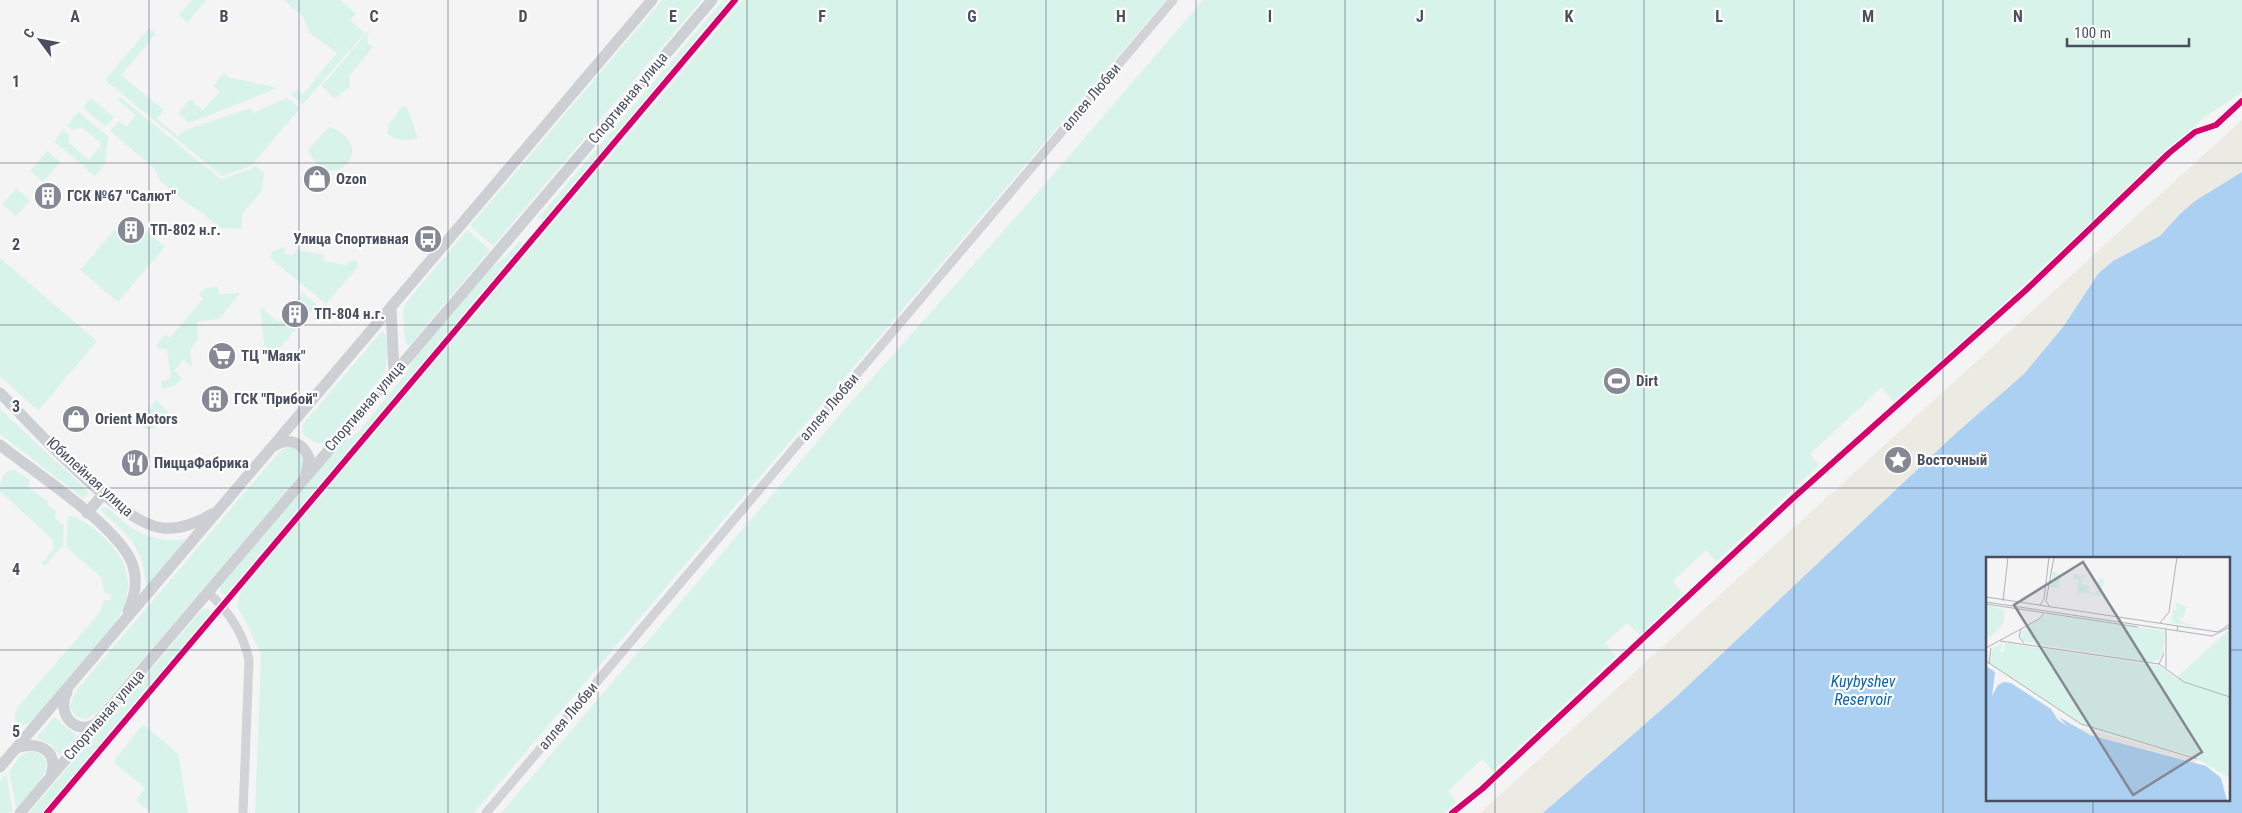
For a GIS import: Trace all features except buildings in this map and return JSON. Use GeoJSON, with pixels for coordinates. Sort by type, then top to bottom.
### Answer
{"type":"FeatureCollection","features":[{"type":"Feature","properties":{"kind":"main road"},"geometry":{"type":"LineString","coordinates":[[0,767],[652,0]]}},
{"type":"Feature","properties":{"kind":"main road","name":"Спортивная улица"},"geometry":{"type":"LineString","coordinates":[[20,813],[712,0]]}},
{"type":"Feature","properties":{"kind":"main road"},"geometry":{"type":"LineString","coordinates":[[391,308],[394,373]]}},
{"type":"Feature","properties":{"kind":"main road","name":"Юбилейная улица"},"geometry":{"type":"LineString","coordinates":[[0,393],[104,493],[132,516],[147,524],[161,528],[184,526],[201,520],[220,509]]}},
{"type":"Feature","properties":{"kind":"main road"},"geometry":{"type":"LineString","coordinates":[[273,446],[289,441],[302,446],[309,458],[305,476]]}},
{"type":"Feature","properties":{"kind":"main road","name":"Юбилейная улица"},"geometry":{"type":"LineString","coordinates":[[0,446],[87,512],[115,537],[132,562],[136,587],[133,601],[124,621]]}},
{"type":"Feature","properties":{"kind":"main road"},"geometry":{"type":"LineString","coordinates":[[87,512],[104,493]]}},
{"type":"Feature","properties":{"kind":"main road"},"geometry":{"type":"LineString","coordinates":[[71,684],[62,706],[67,719],[78,726],[86,727],[100,721]]}},
{"type":"Feature","properties":{"kind":"main road"},"geometry":{"type":"LineString","coordinates":[[16,748],[30,744],[44,749],[52,762],[51,776]]}},
{"type":"Feature","properties":{"kind":"street"},"geometry":{"type":"LineString","coordinates":[[47,813],[734,0]]}},
{"type":"Feature","properties":{"kind":"street","name":"аллея Любви"},"geometry":{"type":"LineString","coordinates":[[486,813],[1173,0]]}},
{"type":"Feature","properties":{"kind":"street"},"geometry":{"type":"LineString","coordinates":[[1452,813],[1482,789],[1792,499],[2026,290],[2169,153],[2195,132],[2216,125],[2242,101]]}},
{"type":"Feature","properties":{"kind":"street"},"geometry":{"type":"LineString","coordinates":[[208,592],[222,605],[238,628],[246,645],[249,660],[243,813]]}},
{"type":"Feature","properties":{"kind":"green space"},"geometry":{"type":"Polygon","coordinates":[[[192,0],[206,0],[187,23],[179,15],[192,0]]]}},
{"type":"Feature","properties":{"kind":"green space"},"geometry":{"type":"Polygon","coordinates":[[[283,0],[340,0],[356,13],[350,20],[365,33],[350,51],[321,27],[349,51],[303,104],[291,95],[297,89],[303,94],[337,53],[309,32],[303,16],[283,0]]]}},
{"type":"Feature","properties":{"kind":"green space"},"geometry":{"type":"Polygon","coordinates":[[[662,0],[702,0],[493,246],[470,226],[662,0]]]}},
{"type":"Feature","properties":{"kind":"green space"},"geometry":{"type":"Polygon","coordinates":[[[723,0],[732,0],[544,221],[539,217],[723,0]]]}},
{"type":"Feature","properties":{"kind":"green space"},"geometry":{"type":"Polygon","coordinates":[[[743,0],[1166,0],[474,813],[255,813],[261,655],[237,607],[240,594],[245,585],[743,0]]]}},
{"type":"Feature","properties":{"kind":"green space"},"geometry":{"type":"Polygon","coordinates":[[[1203,0],[2242,0],[2242,92],[2202,119],[1895,404],[1882,387],[1810,454],[1819,465],[1716,562],[1706,550],[1673,581],[1683,594],[1640,635],[1627,623],[1605,643],[1616,656],[1599,672],[1493,771],[1482,759],[1448,791],[1456,802],[1444,813],[501,813],[850,403],[1038,192],[1203,0]]]}},
{"type":"Feature","properties":{"kind":"green space"},"geometry":{"type":"Polygon","coordinates":[[[149,28],[156,34],[121,75],[164,110],[157,119],[178,136],[184,130],[251,108],[253,113],[287,98],[300,108],[251,166],[222,176],[105,80],[149,28]]]}},
{"type":"Feature","properties":{"kind":"green space"},"geometry":{"type":"Polygon","coordinates":[[[369,30],[367,42],[373,47],[350,75],[350,87],[334,99],[322,86],[369,30]]]}},
{"type":"Feature","properties":{"kind":"green space"},"geometry":{"type":"Polygon","coordinates":[[[224,73],[228,77],[278,88],[189,123],[178,113],[190,99],[203,110],[220,92],[213,86],[224,73]]]}},
{"type":"Feature","properties":{"kind":"green space"},"geometry":{"type":"Polygon","coordinates":[[[120,97],[221,179],[252,169],[255,165],[264,173],[262,190],[242,214],[242,229],[220,228],[204,214],[181,199],[159,179],[154,168],[110,131],[119,121],[126,127],[136,115],[118,100],[120,97]]]}},
{"type":"Feature","properties":{"kind":"green space"},"geometry":{"type":"Polygon","coordinates":[[[91,98],[114,117],[106,127],[83,108],[91,98]]]}},
{"type":"Feature","properties":{"kind":"green space"},"geometry":{"type":"Polygon","coordinates":[[[403,106],[407,107],[418,138],[402,140],[388,134],[388,125],[403,106]]]}},
{"type":"Feature","properties":{"kind":"green space"},"geometry":{"type":"Polygon","coordinates":[[[78,112],[108,136],[105,164],[95,176],[54,141],[63,130],[69,135],[69,143],[89,160],[102,144],[81,127],[73,130],[67,125],[78,112]]]}},
{"type":"Feature","properties":{"kind":"green space"},"geometry":{"type":"Polygon","coordinates":[[[329,127],[344,135],[351,145],[351,155],[347,164],[338,170],[328,170],[317,164],[308,150],[329,127]]]}},
{"type":"Feature","properties":{"kind":"green space"},"geometry":{"type":"Polygon","coordinates":[[[47,151],[60,162],[43,182],[30,171],[47,151]]]}},
{"type":"Feature","properties":{"kind":"green space"},"geometry":{"type":"Polygon","coordinates":[[[16,188],[30,200],[16,216],[2,204],[16,188]]]}},
{"type":"Feature","properties":{"kind":"green space"},"geometry":{"type":"Polygon","coordinates":[[[115,229],[132,243],[144,229],[165,247],[118,302],[80,270],[115,229]]]}},
{"type":"Feature","properties":{"kind":"green space"},"geometry":{"type":"Polygon","coordinates":[[[467,230],[490,250],[410,345],[407,345],[405,341],[403,311],[405,304],[467,230]]]}},
{"type":"Feature","properties":{"kind":"green space"},"geometry":{"type":"Polygon","coordinates":[[[519,241],[524,246],[226,595],[220,592],[220,587],[342,442],[358,432],[403,377],[417,354],[490,269],[504,258],[519,241]]]}},
{"type":"Feature","properties":{"kind":"green space"},"geometry":{"type":"Polygon","coordinates":[[[286,246],[284,254],[294,255],[296,249],[324,255],[323,261],[346,265],[349,261],[356,260],[359,266],[326,304],[270,258],[272,252],[286,246]]]}},
{"type":"Feature","properties":{"kind":"green space"},"geometry":{"type":"Polygon","coordinates":[[[0,258],[97,341],[38,411],[0,376],[0,258]]]}},
{"type":"Feature","properties":{"kind":"green space"},"geometry":{"type":"Polygon","coordinates":[[[218,287],[219,294],[240,293],[219,319],[197,322],[198,339],[190,350],[192,366],[183,360],[174,371],[182,378],[176,385],[162,389],[161,381],[171,379],[167,349],[157,349],[157,343],[165,334],[170,338],[203,299],[199,295],[205,288],[218,287]]]}},
{"type":"Feature","properties":{"kind":"green space"},"geometry":{"type":"Polygon","coordinates":[[[303,293],[317,305],[272,357],[265,351],[260,307],[279,322],[303,293]]]}},
{"type":"Feature","properties":{"kind":"green space"},"geometry":{"type":"Polygon","coordinates":[[[382,331],[386,335],[388,349],[387,365],[384,374],[327,442],[316,443],[310,440],[302,432],[303,424],[382,331]]]}},
{"type":"Feature","properties":{"kind":"green space"},"geometry":{"type":"Polygon","coordinates":[[[156,400],[169,412],[154,429],[145,429],[137,423],[156,400]]]}},
{"type":"Feature","properties":{"kind":"green space"},"geometry":{"type":"Polygon","coordinates":[[[0,409],[89,492],[84,499],[0,434],[0,409]]]}},
{"type":"Feature","properties":{"kind":"green space"},"geometry":{"type":"Polygon","coordinates":[[[288,447],[296,448],[304,456],[302,473],[96,714],[86,719],[76,717],[70,707],[75,692],[279,452],[288,447]]]}},
{"type":"Feature","properties":{"kind":"green space"},"geometry":{"type":"Polygon","coordinates":[[[15,470],[30,480],[28,487],[48,502],[48,505],[57,512],[54,517],[64,525],[63,545],[45,566],[42,563],[54,548],[52,539],[0,491],[5,474],[8,471],[15,470]]]}},
{"type":"Feature","properties":{"kind":"green space"},"geometry":{"type":"Polygon","coordinates":[[[103,507],[112,511],[132,528],[146,535],[170,540],[186,539],[146,588],[145,575],[139,554],[121,529],[103,513],[101,509],[103,507]]]}},
{"type":"Feature","properties":{"kind":"green space"},"geometry":{"type":"Polygon","coordinates":[[[68,516],[80,519],[98,532],[117,552],[127,574],[126,598],[115,623],[30,723],[21,726],[15,717],[18,707],[100,612],[104,600],[111,600],[111,594],[104,593],[101,577],[66,547],[68,516]]]}},
{"type":"Feature","properties":{"kind":"green space"},"geometry":{"type":"Polygon","coordinates":[[[206,608],[210,610],[209,617],[42,813],[29,813],[201,611],[206,608]]]}},
{"type":"Feature","properties":{"kind":"green space"},"geometry":{"type":"Polygon","coordinates":[[[54,717],[77,736],[59,756],[52,745],[36,738],[54,717]]]}},
{"type":"Feature","properties":{"kind":"green space"},"geometry":{"type":"Polygon","coordinates":[[[143,724],[178,754],[188,813],[151,813],[136,800],[145,788],[113,762],[143,724]]]}},
{"type":"Feature","properties":{"kind":"green space"},"geometry":{"type":"Polygon","coordinates":[[[29,752],[43,757],[46,769],[38,784],[16,808],[9,771],[21,755],[29,752]]]}},
{"type":"Feature","properties":{"kind":"green space"},"geometry":{"type":"Polygon","coordinates":[[[6,774],[13,812],[0,813],[0,781],[6,774]]]}},
{"type":"Feature","properties":{"kind":"sand","name":"Восточный"},"geometry":{"type":"Polygon","coordinates":[[[2242,120],[2242,172],[2221,185],[2160,236],[2113,261],[2098,274],[2063,327],[2024,374],[1955,434],[1676,697],[1543,813],[1480,813],[2242,120]]]}},
{"type":"Feature","properties":{"kind":"water","name":"Kuybyshev Reservoir"},"geometry":{"type":"Polygon","coordinates":[[[2242,172],[2242,813],[1543,813],[1676,697],[1955,434],[2024,374],[2063,327],[2098,274],[2113,261],[2160,236],[2195,201],[2242,172]]]}},
{"type":"Feature","properties":{"kind":"cycle path"},"geometry":{"type":"LineString","coordinates":[[47,813],[735,0]]}},
{"type":"Feature","properties":{"kind":"cycle path"},"geometry":{"type":"LineString","coordinates":[[1452,813],[1482,789],[1792,499],[2026,290],[2169,153],[2195,132],[2216,125],[2242,101]]}},
{"type":"Feature","properties":{"kind":"place","name":"Ozon"},"geometry":{"type":"Point","coordinates":[317,179]}},
{"type":"Feature","properties":{"kind":"place","name":"ГСК №67 \"Салют\""},"geometry":{"type":"Point","coordinates":[48,196]}},
{"type":"Feature","properties":{"kind":"place","name":"ТП-802 н.г."},"geometry":{"type":"Point","coordinates":[131,230]}},
{"type":"Feature","properties":{"kind":"place","name":"Улица Спортивная"},"geometry":{"type":"Point","coordinates":[428,239]}},
{"type":"Feature","properties":{"kind":"place","name":"ТП-804 н.г."},"geometry":{"type":"Point","coordinates":[295,314]}},
{"type":"Feature","properties":{"kind":"place","name":"ТЦ \"Маяк\""},"geometry":{"type":"Point","coordinates":[222,356]}},
{"type":"Feature","properties":{"kind":"place","name":"Dirt"},"geometry":{"type":"Point","coordinates":[1617,381]}},
{"type":"Feature","properties":{"kind":"place","name":"ГСК \"Прибой\""},"geometry":{"type":"Point","coordinates":[215,399]}},
{"type":"Feature","properties":{"kind":"place","name":"Orient Motors"},"geometry":{"type":"Point","coordinates":[76,419]}},
{"type":"Feature","properties":{"kind":"place","name":"Восточный"},"geometry":{"type":"Point","coordinates":[1898,460]}},
{"type":"Feature","properties":{"kind":"place","name":"ПиццаФабрика"},"geometry":{"type":"Point","coordinates":[135,463]}}]}
